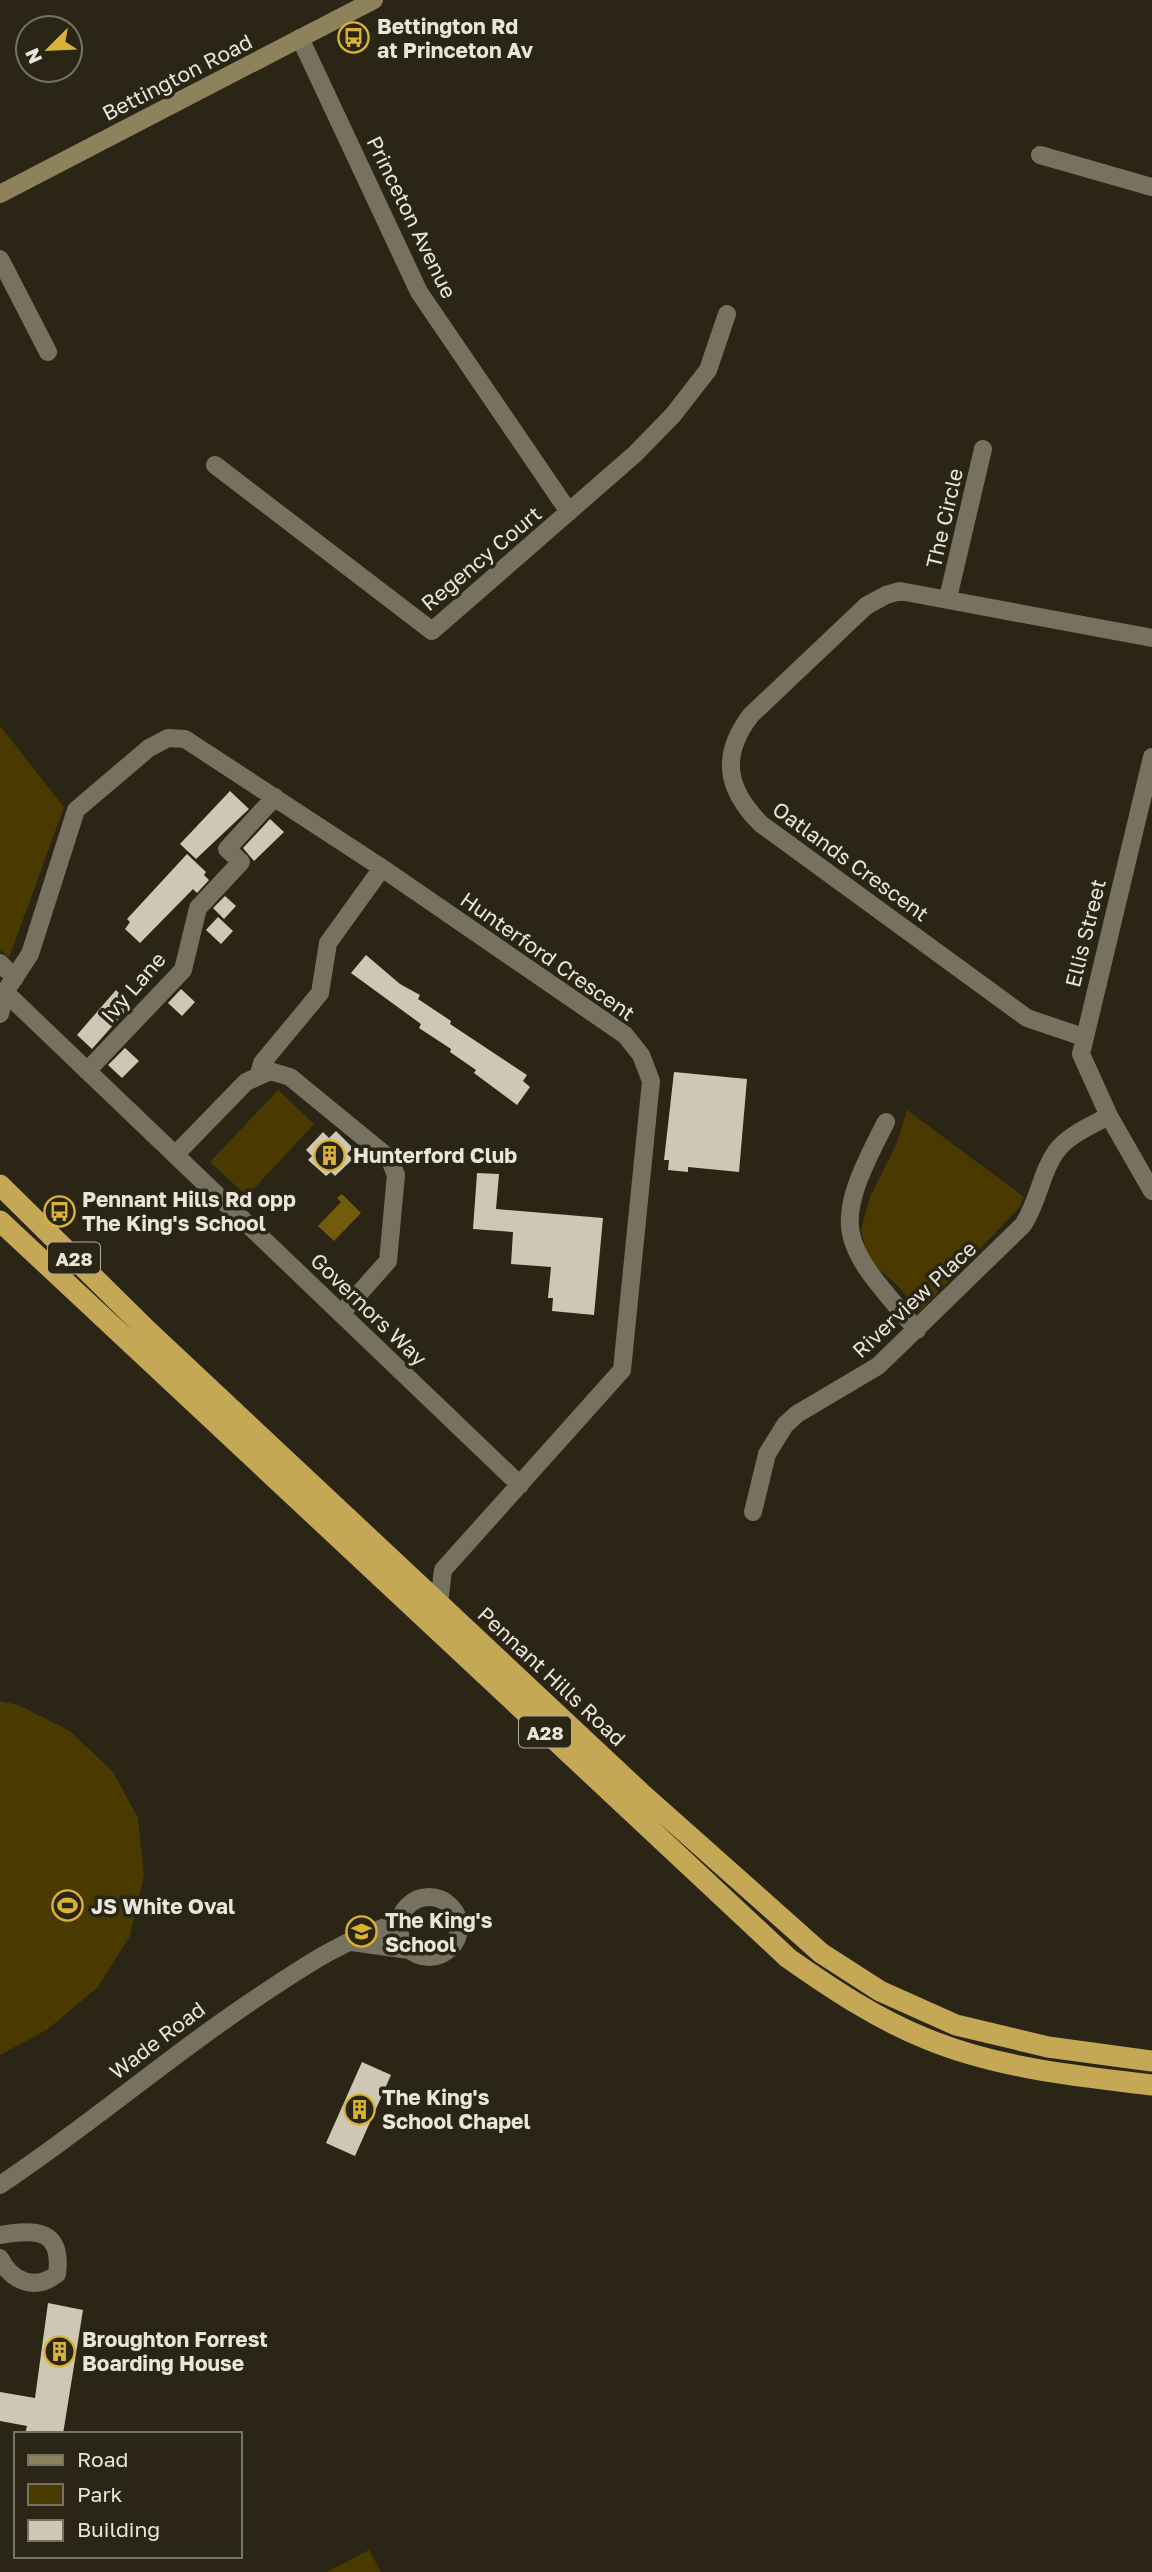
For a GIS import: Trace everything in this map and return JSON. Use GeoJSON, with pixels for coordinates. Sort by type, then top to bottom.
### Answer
{"type":"FeatureCollection","features":[{"type":"Feature","properties":{"kind":"highway","name":"Pennant Hills Road"},"geometry":{"type":"LineString","coordinates":[[0,1185],[148,1331],[787,1926],[851,1973],[921,2011],[982,2033],[1048,2047],[1152,2061]]}},
{"type":"Feature","properties":{"kind":"highway","name":"A28"},"geometry":{"type":"LineString","coordinates":[[0,1221],[789,1958],[835,1991],[889,2022],[964,2053],[1078,2076],[1152,2085]]}},
{"type":"Feature","properties":{"kind":"main road","name":"Bettington Road"},"geometry":{"type":"LineString","coordinates":[[0,194],[374,0]]}},
{"type":"Feature","properties":{"kind":"street","name":"Princeton Avenue"},"geometry":{"type":"LineString","coordinates":[[300,38],[419,292],[569,512]]}},
{"type":"Feature","properties":{"kind":"street"},"geometry":{"type":"LineString","coordinates":[[1040,155],[1152,187]]}},
{"type":"Feature","properties":{"kind":"street"},"geometry":{"type":"LineString","coordinates":[[0,259],[48,352]]}},
{"type":"Feature","properties":{"kind":"street","name":"Regency Court"},"geometry":{"type":"LineString","coordinates":[[215,466],[432,631],[635,454],[673,415],[708,370],[727,314]]}},
{"type":"Feature","properties":{"kind":"street","name":"The Circle"},"geometry":{"type":"LineString","coordinates":[[948,598],[983,449]]}},
{"type":"Feature","properties":{"kind":"street","name":"Oatlands Crescent"},"geometry":{"type":"LineString","coordinates":[[1083,1037],[1027,1018],[761,824],[740,799],[734,784],[731,749],[738,731],[751,715],[866,606],[900,591],[1152,638]]}},
{"type":"Feature","properties":{"kind":"street","name":"Hunterford Crescent"},"geometry":{"type":"LineString","coordinates":[[0,1014],[7,988],[30,954],[76,810],[149,748],[168,738],[186,739],[382,867],[625,1035],[640,1055],[651,1081],[622,1370],[443,1570],[439,1603]]}},
{"type":"Feature","properties":{"kind":"street","name":"Ellis Street"},"geometry":{"type":"LineString","coordinates":[[1152,757],[1083,1037],[1082,1061],[1109,1116],[1152,1191]]}},
{"type":"Feature","properties":{"kind":"street","name":"Ivy Lane"},"geometry":{"type":"LineString","coordinates":[[88,1071],[183,970],[198,908],[241,862],[227,849],[275,797]]}},
{"type":"Feature","properties":{"kind":"street"},"geometry":{"type":"LineString","coordinates":[[259,1074],[262,1063],[320,993],[328,943],[382,867]]}},
{"type":"Feature","properties":{"kind":"street","name":"Governors Way"},"geometry":{"type":"LineString","coordinates":[[0,963],[7,988],[88,1071],[520,1485]]}},
{"type":"Feature","properties":{"kind":"street"},"geometry":{"type":"LineString","coordinates":[[175,1155],[236,1091],[259,1074],[271,1071],[290,1077],[389,1158],[396,1175],[388,1261],[341,1314]]}},
{"type":"Feature","properties":{"kind":"street","name":"Riverview Place"},"geometry":{"type":"LineString","coordinates":[[753,1512],[767,1454],[785,1425],[805,1409],[869,1373],[916,1330],[1023,1225],[1033,1210],[1045,1174],[1058,1150],[1068,1139],[1109,1116]]}},
{"type":"Feature","properties":{"kind":"street"},"geometry":{"type":"LineString","coordinates":[[886,1122],[852,1193],[850,1231],[852,1243],[865,1270],[916,1330]]}},
{"type":"Feature","properties":{"kind":"street"},"geometry":{"type":"LineString","coordinates":[[348,1941],[409,1950],[429,1957],[445,1953],[456,1941],[457,1918],[442,1900],[427,1897],[407,1906],[399,1923],[401,1938],[409,1950]]}},
{"type":"Feature","properties":{"kind":"street","name":"Wade Road"},"geometry":{"type":"LineString","coordinates":[[0,2185],[49,2152],[218,2022],[348,1941],[399,1923]]}},
{"type":"Feature","properties":{"kind":"street"},"geometry":{"type":"LineString","coordinates":[[0,2235],[26,2231],[45,2234],[55,2243],[59,2259],[57,2274],[46,2282],[32,2284],[21,2281],[6,2270],[0,2258]]}},
{"type":"Feature","properties":{"kind":"green space"},"geometry":{"type":"Polygon","coordinates":[[[0,726],[64,807],[9,958],[0,950],[0,726]]]}},
{"type":"Feature","properties":{"kind":"green space"},"geometry":{"type":"Polygon","coordinates":[[[278,1090],[314,1124],[247,1196],[210,1162],[278,1090]]]}},
{"type":"Feature","properties":{"kind":"green space"},"geometry":{"type":"Polygon","coordinates":[[[907,1110],[1024,1197],[1018,1209],[919,1312],[898,1286],[868,1260],[861,1230],[870,1197],[897,1143],[907,1110]]]}},
{"type":"Feature","properties":{"kind":"green space","name":"JS White Oval"},"geometry":{"type":"Polygon","coordinates":[[[0,1701],[18,1705],[70,1731],[113,1772],[138,1818],[144,1875],[130,1936],[98,1987],[48,2029],[0,2055],[0,1701]]]}},
{"type":"Feature","properties":{"kind":"green space"},"geometry":{"type":"Polygon","coordinates":[[[369,2550],[381,2572],[327,2572],[369,2550]]]}},
{"type":"Feature","properties":{"kind":"shaded area"},"geometry":{"type":"Polygon","coordinates":[[[342,1194],[361,1213],[334,1241],[318,1226],[341,1202],[337,1198],[342,1194]]]}},
{"type":"Feature","properties":{"kind":"building"},"geometry":{"type":"Polygon","coordinates":[[[230,791],[249,809],[196,859],[180,844],[230,791]]]}},
{"type":"Feature","properties":{"kind":"building"},"geometry":{"type":"Polygon","coordinates":[[[270,819],[284,832],[254,861],[243,848],[270,819]]]}},
{"type":"Feature","properties":{"kind":"building"},"geometry":{"type":"Polygon","coordinates":[[[187,854],[206,872],[204,875],[209,880],[197,893],[193,889],[140,943],[125,929],[130,922],[127,919],[187,854]]]}},
{"type":"Feature","properties":{"kind":"building"},"geometry":{"type":"Polygon","coordinates":[[[225,896],[236,906],[224,919],[213,908],[225,896]]]}},
{"type":"Feature","properties":{"kind":"building"},"geometry":{"type":"Polygon","coordinates":[[[218,917],[233,931],[221,944],[206,930],[218,917]]]}},
{"type":"Feature","properties":{"kind":"building"},"geometry":{"type":"Polygon","coordinates":[[[366,955],[400,984],[420,995],[418,999],[451,1021],[450,1024],[527,1075],[523,1081],[530,1087],[517,1105],[474,1073],[476,1070],[450,1052],[451,1049],[419,1028],[421,1024],[351,973],[366,955]]]}},
{"type":"Feature","properties":{"kind":"building"},"geometry":{"type":"Polygon","coordinates":[[[181,989],[195,1002],[182,1016],[168,1003],[181,989]]]}},
{"type":"Feature","properties":{"kind":"building"},"geometry":{"type":"Polygon","coordinates":[[[116,990],[131,1005],[92,1049],[77,1035],[116,990]]]}},
{"type":"Feature","properties":{"kind":"building"},"geometry":{"type":"Polygon","coordinates":[[[125,1048],[139,1061],[122,1078],[108,1065],[125,1048]]]}},
{"type":"Feature","properties":{"kind":"building"},"geometry":{"type":"Polygon","coordinates":[[[674,1072],[747,1079],[739,1172],[688,1167],[688,1172],[668,1170],[669,1160],[664,1160],[674,1072]]]}},
{"type":"Feature","properties":{"kind":"building","name":"Hunterford Club"},"geometry":{"type":"Polygon","coordinates":[[[336,1131],[353,1148],[347,1154],[353,1159],[335,1176],[331,1172],[326,1176],[308,1160],[312,1156],[306,1150],[323,1132],[329,1138],[336,1131]]]}},
{"type":"Feature","properties":{"kind":"building"},"geometry":{"type":"Polygon","coordinates":[[[477,1173],[499,1174],[496,1209],[603,1218],[594,1315],[552,1311],[553,1298],[548,1298],[551,1267],[511,1264],[513,1232],[473,1229],[477,1173]]]}},
{"type":"Feature","properties":{"kind":"building","name":"The King's School Chapel"},"geometry":{"type":"Polygon","coordinates":[[[362,2062],[391,2075],[355,2156],[326,2143],[362,2062]]]}},
{"type":"Feature","properties":{"kind":"building","name":"Broughton Forrest Boarding House"},"geometry":{"type":"Polygon","coordinates":[[[48,2303],[83,2310],[63,2432],[26,2432],[27,2426],[0,2421],[0,2392],[35,2398],[48,2303]]]}},
{"type":"Feature","properties":{"kind":"place","name":"Bettington Rd at Princeton Av"},"geometry":{"type":"Point","coordinates":[354,38]}},
{"type":"Feature","properties":{"kind":"place","name":"Hunterford Club"},"geometry":{"type":"Point","coordinates":[330,1155]}},
{"type":"Feature","properties":{"kind":"place","name":"Pennant Hills Rd opp The King's School"},"geometry":{"type":"Point","coordinates":[59,1211]}},
{"type":"Feature","properties":{"kind":"place","name":"JS White Oval"},"geometry":{"type":"Point","coordinates":[68,1906]}},
{"type":"Feature","properties":{"kind":"place","name":"The King's School"},"geometry":{"type":"Point","coordinates":[362,1932]}},
{"type":"Feature","properties":{"kind":"place","name":"The King's School Chapel"},"geometry":{"type":"Point","coordinates":[359,2109]}},
{"type":"Feature","properties":{"kind":"place","name":"Broughton Forrest Boarding House"},"geometry":{"type":"Point","coordinates":[59,2351]}}]}
